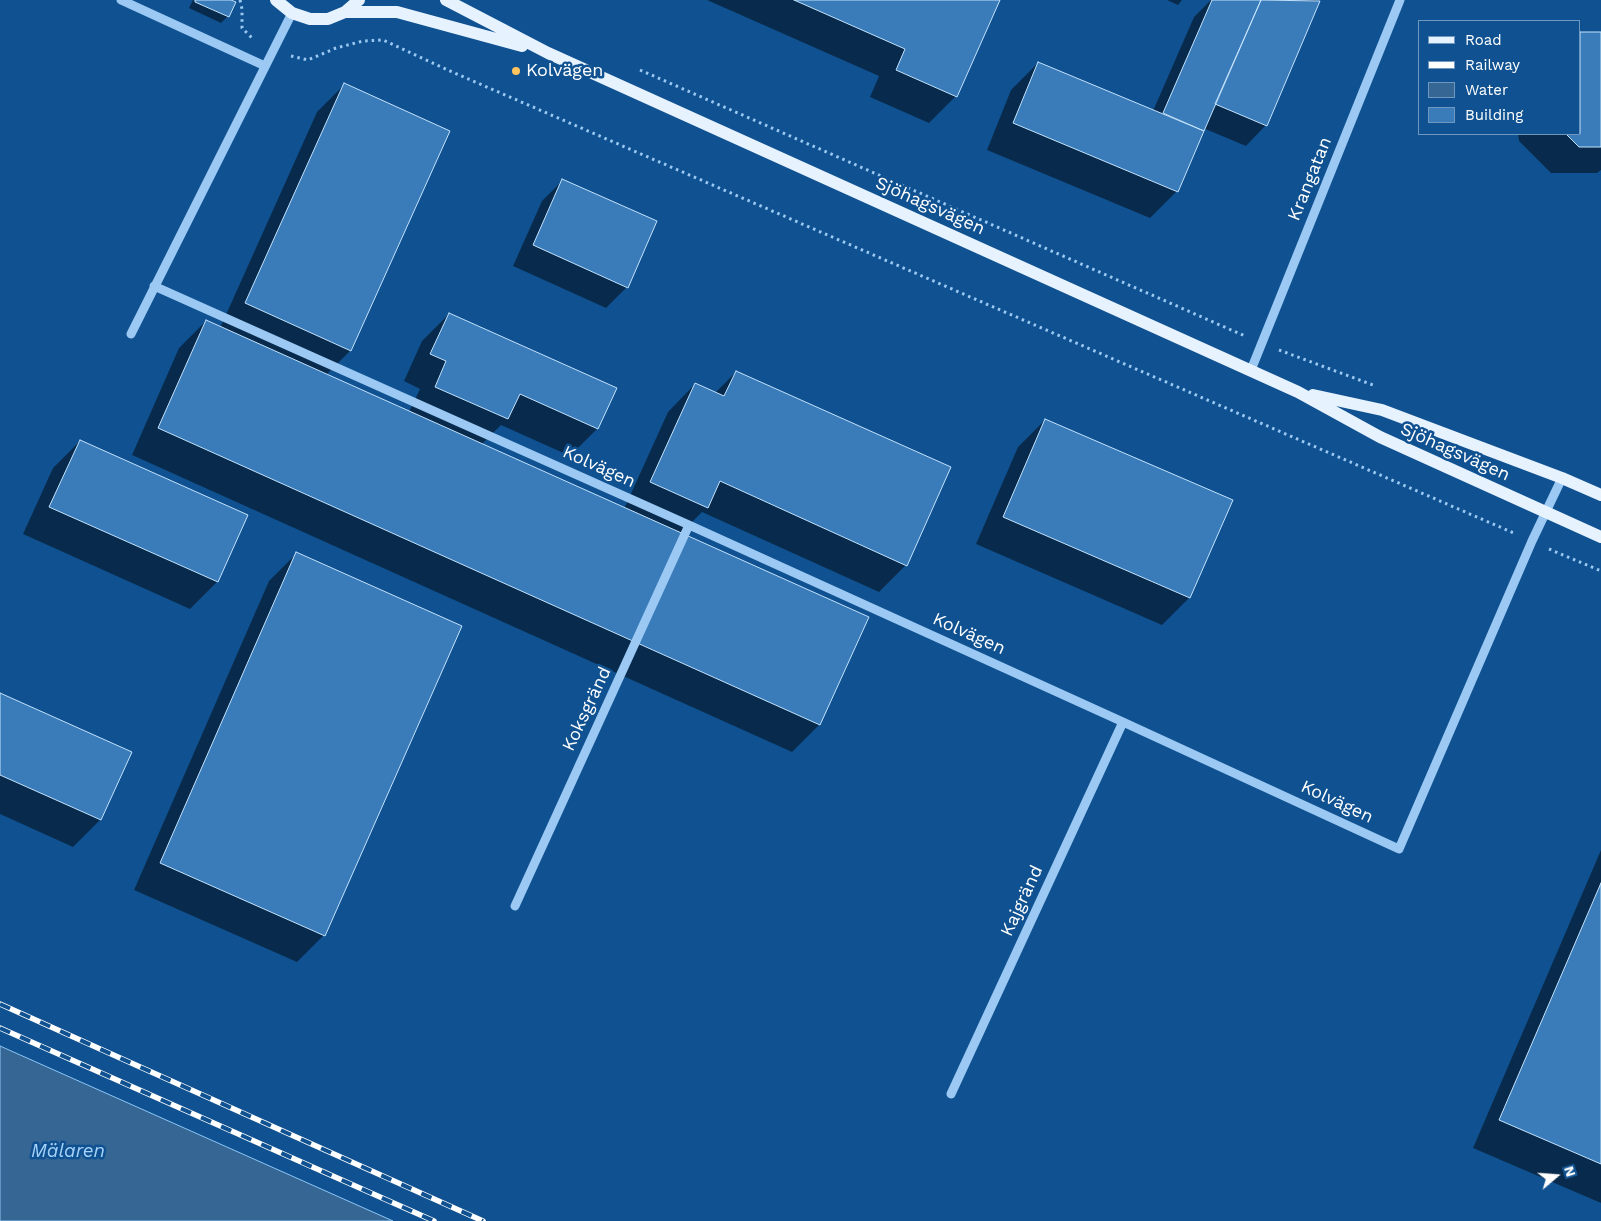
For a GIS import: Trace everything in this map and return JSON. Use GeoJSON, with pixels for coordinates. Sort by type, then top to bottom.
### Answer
{"type":"FeatureCollection","features":[{"type":"Feature","properties":{"kind":"main road","name":"Sjöhagsvägen"},"geometry":{"type":"LineString","coordinates":[[276,0],[292,13],[310,19],[328,19],[345,12],[359,0]]}},
{"type":"Feature","properties":{"kind":"main road","name":"Sjöhagsvägen"},"geometry":{"type":"LineString","coordinates":[[446,0],[548,53],[1298,392],[1380,437],[1601,537]]}},
{"type":"Feature","properties":{"kind":"main road","name":"Sjöhagsvägen"},"geometry":{"type":"LineString","coordinates":[[345,12],[397,12],[548,53]]}},
{"type":"Feature","properties":{"kind":"main road","name":"Sjöhagsvägen"},"geometry":{"type":"LineString","coordinates":[[1298,392],[1382,410],[1562,478],[1601,495]]}},
{"type":"Feature","properties":{"kind":"street"},"geometry":{"type":"LineString","coordinates":[[121,0],[265,66]]}},
{"type":"Feature","properties":{"kind":"street","name":"Krangatan"},"geometry":{"type":"LineString","coordinates":[[1250,370],[1400,0]]}},
{"type":"Feature","properties":{"kind":"street"},"geometry":{"type":"LineString","coordinates":[[131,334],[292,13]]}},
{"type":"Feature","properties":{"kind":"street","name":"Kolvägen"},"geometry":{"type":"LineString","coordinates":[[154,286],[689,525],[1399,849],[1532,541],[1562,478]]}},
{"type":"Feature","properties":{"kind":"street","name":"Koksgränd"},"geometry":{"type":"LineString","coordinates":[[515,906],[689,525]]}},
{"type":"Feature","properties":{"kind":"street","name":"Kajgränd"},"geometry":{"type":"LineString","coordinates":[[951,1094],[1123,722]]}},
{"type":"Feature","properties":{"kind":"path"},"geometry":{"type":"LineString","coordinates":[[240,0],[242,28],[246,33],[252,38],[292,57],[308,60],[336,48],[363,41],[383,40],[1601,571]]}},
{"type":"Feature","properties":{"kind":"path"},"geometry":{"type":"LineString","coordinates":[[636,68],[1262,343]]}},
{"type":"Feature","properties":{"kind":"water","name":"Mälaren"},"geometry":{"type":"Polygon","coordinates":[[[0,1046],[393,1221],[0,1221],[0,1046]]]}},
{"type":"Feature","properties":{"kind":"building"},"geometry":{"type":"Polygon","coordinates":[[[195,0],[231,0],[236,2],[229,17],[195,2],[195,0]]]}},
{"type":"Feature","properties":{"kind":"building"},"geometry":{"type":"Polygon","coordinates":[[[794,0],[1000,0],[957,97],[896,70],[905,49],[794,0]]]}},
{"type":"Feature","properties":{"kind":"building"},"geometry":{"type":"Polygon","coordinates":[[[1212,0],[1261,0],[1204,131],[1163,113],[1212,0]]]}},
{"type":"Feature","properties":{"kind":"building"},"geometry":{"type":"Polygon","coordinates":[[[1261,0],[1320,1],[1267,126],[1215,104],[1261,0]]]}},
{"type":"Feature","properties":{"kind":"building"},"geometry":{"type":"Polygon","coordinates":[[[1581,32],[1601,32],[1601,147],[1579,147],[1567,135],[1581,135],[1581,32]]]}},
{"type":"Feature","properties":{"kind":"building"},"geometry":{"type":"Polygon","coordinates":[[[1038,62],[1204,131],[1178,192],[1013,123],[1038,62]]]}},
{"type":"Feature","properties":{"kind":"building"},"geometry":{"type":"Polygon","coordinates":[[[344,83],[450,131],[351,351],[245,303],[344,83]]]}},
{"type":"Feature","properties":{"kind":"building"},"geometry":{"type":"Polygon","coordinates":[[[562,179],[657,221],[628,288],[533,245],[562,179]]]}},
{"type":"Feature","properties":{"kind":"building"},"geometry":{"type":"Polygon","coordinates":[[[449,313],[617,388],[598,429],[520,394],[508,419],[435,387],[446,361],[430,354],[449,313]]]}},
{"type":"Feature","properties":{"kind":"building"},"geometry":{"type":"Polygon","coordinates":[[[206,320],[869,617],[820,725],[158,428],[206,320]]]}},
{"type":"Feature","properties":{"kind":"building"},"geometry":{"type":"Polygon","coordinates":[[[736,371],[951,467],[907,566],[720,481],[708,508],[650,482],[695,383],[724,396],[736,371]]]}},
{"type":"Feature","properties":{"kind":"building"},"geometry":{"type":"Polygon","coordinates":[[[1045,419],[1233,500],[1190,598],[1003,517],[1045,419]]]}},
{"type":"Feature","properties":{"kind":"building"},"geometry":{"type":"Polygon","coordinates":[[[80,440],[248,515],[218,582],[49,507],[80,440]]]}},
{"type":"Feature","properties":{"kind":"building"},"geometry":{"type":"Polygon","coordinates":[[[296,552],[462,626],[325,936],[160,863],[296,552]]]}},
{"type":"Feature","properties":{"kind":"building"},"geometry":{"type":"Polygon","coordinates":[[[0,693],[132,752],[101,820],[0,775],[0,693]]]}},
{"type":"Feature","properties":{"kind":"building"},"geometry":{"type":"Polygon","coordinates":[[[1601,883],[1601,1164],[1499,1120],[1601,883]]]}},
{"type":"Feature","properties":{"kind":"railway"},"geometry":{"type":"LineString","coordinates":[[0,1004],[483,1221]]}},
{"type":"Feature","properties":{"kind":"railway"},"geometry":{"type":"LineString","coordinates":[[0,1028],[434,1221]]}},
{"type":"Feature","properties":{"kind":"place","name":"Kolvägen"},"geometry":{"type":"Point","coordinates":[516,71]}}]}
